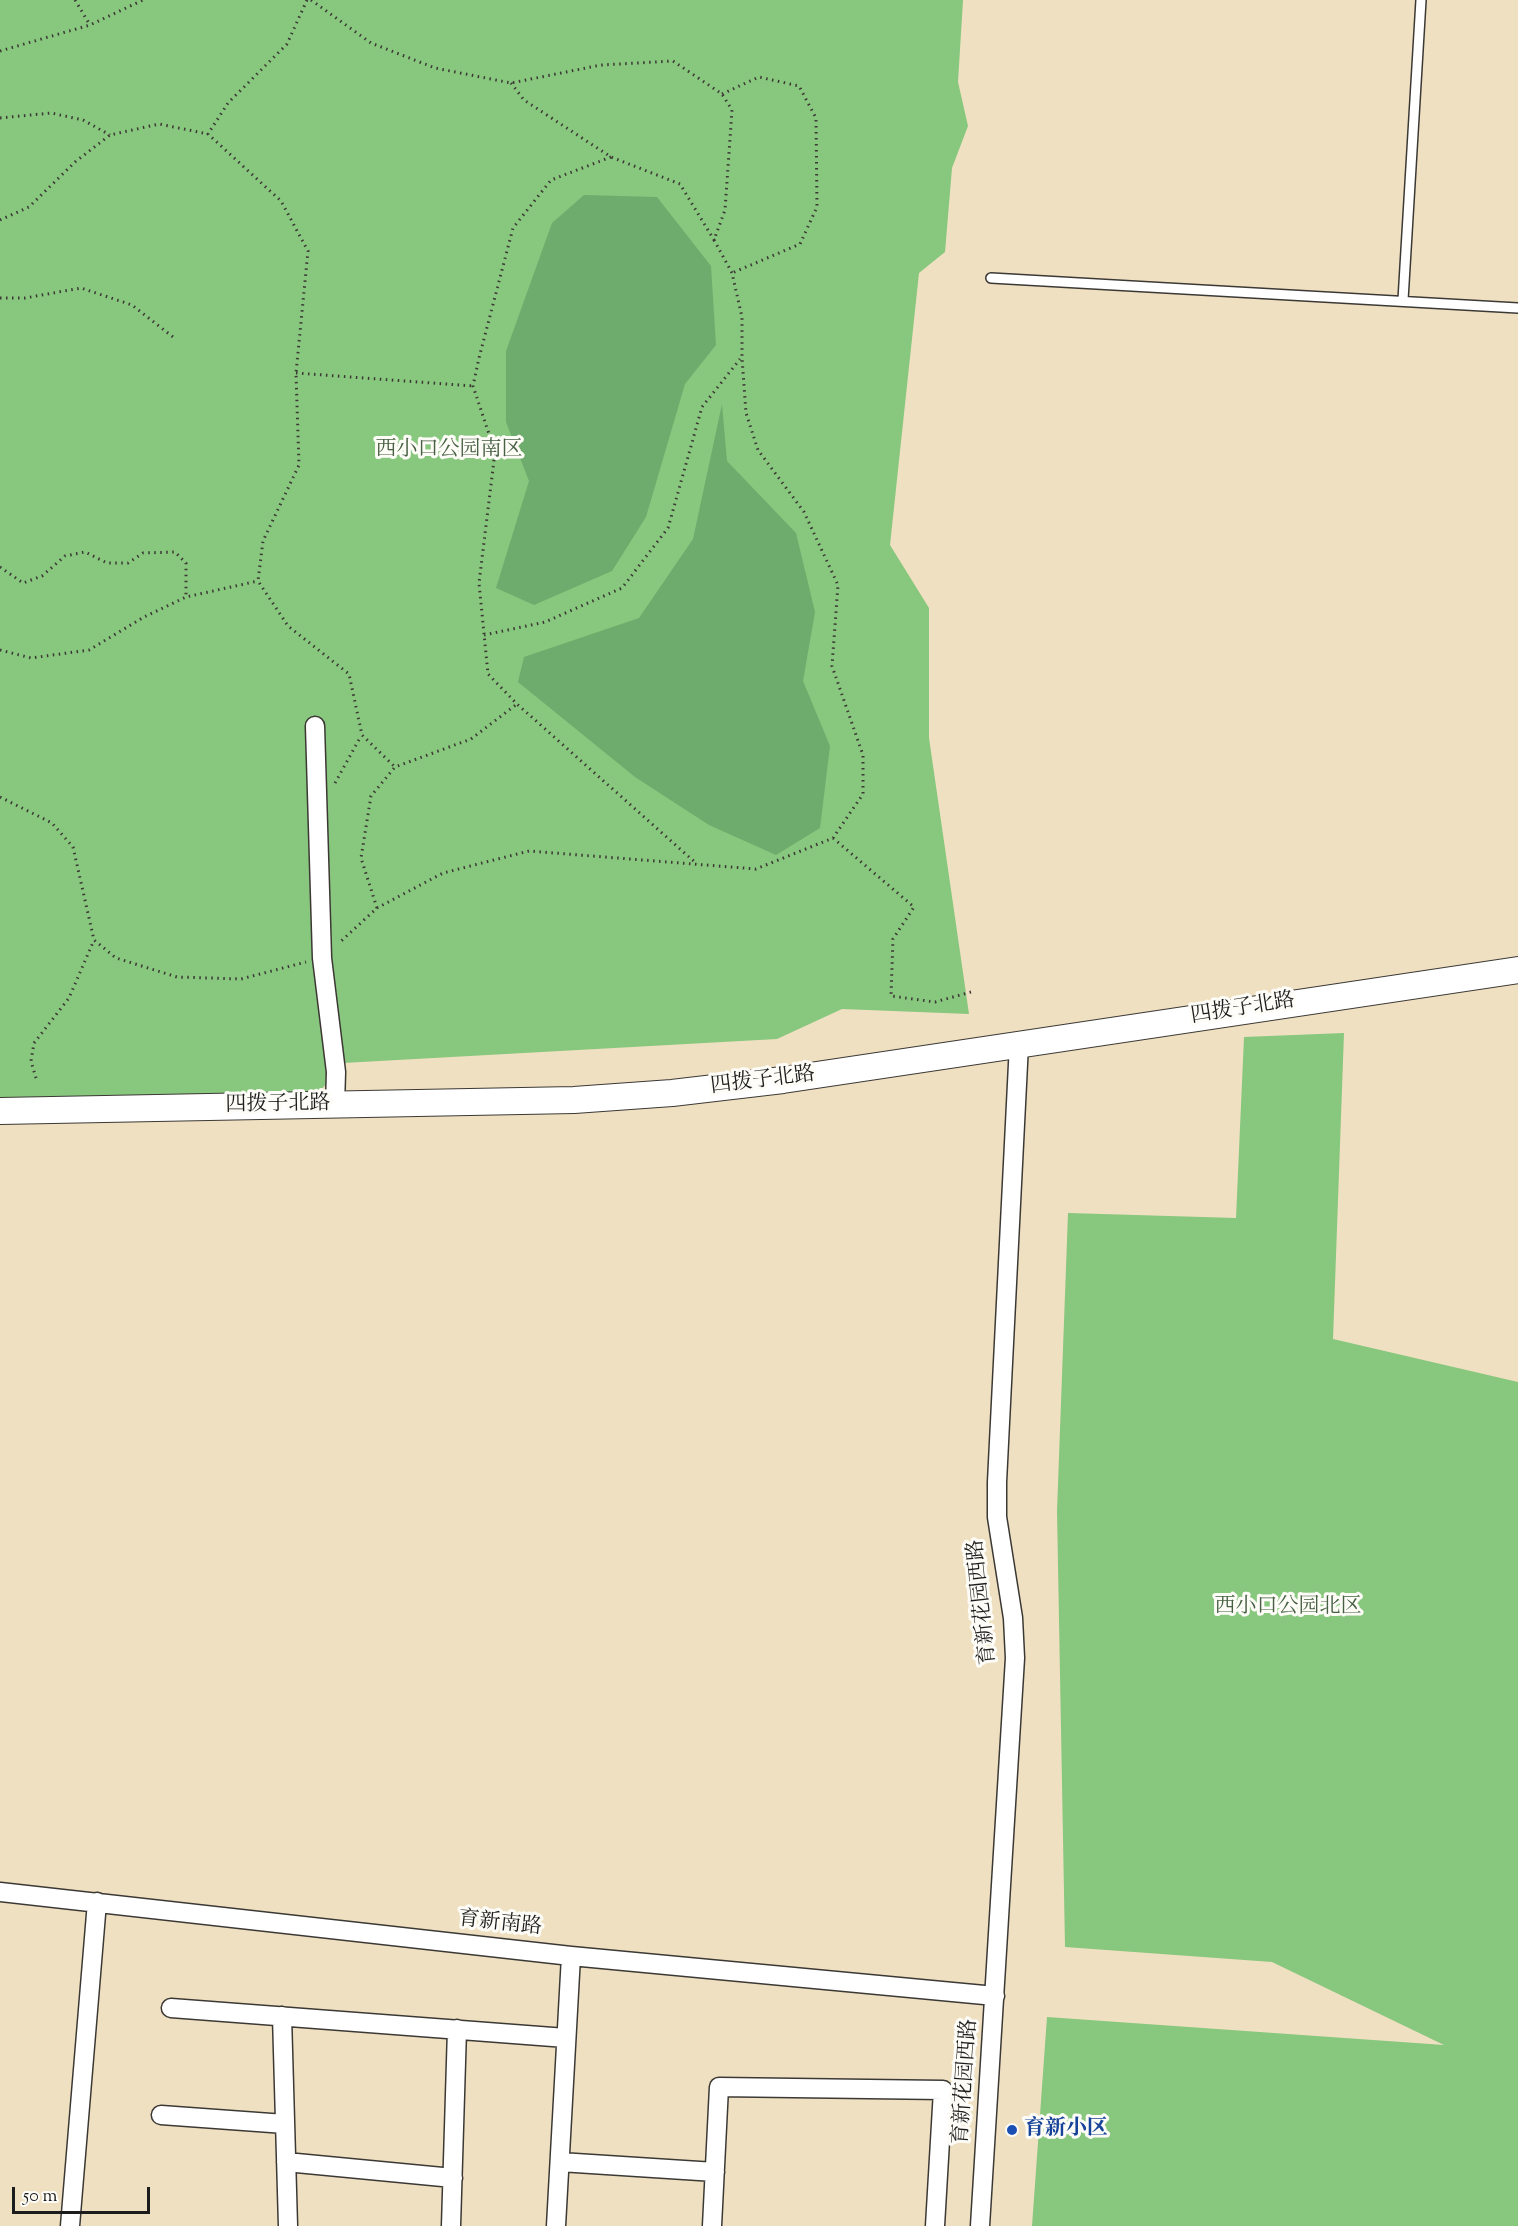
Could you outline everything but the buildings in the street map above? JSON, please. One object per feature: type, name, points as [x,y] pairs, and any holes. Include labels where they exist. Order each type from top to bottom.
[{"type":"street","points":[[315,726],[322,958],[336,1072],[335,1105]]},
{"type":"street","name":"四拨子北路","points":[[0,1111],[574,1100],[636,1096],[783,1080],[1518,970]]},
{"type":"street","name":"育新花园西路","points":[[980,2226],[1015,1658],[1013,1618],[997,1517],[997,1482],[1019,1044]]},
{"type":"street","name":"育新南路","points":[[0,1892],[571,1956],[995,1995]]},
{"type":"street","points":[[70,2226],[97,1902]]},
{"type":"street","points":[[556,2226],[571,1956]]},
{"type":"street","points":[[171,2008],[566,2038]]},
{"type":"street","points":[[282,2016],[288,2226]]},
{"type":"street","points":[[451,2226],[457,2029]]},
{"type":"street","points":[[712,2226],[719,2087],[944,2090],[935,2226]]},
{"type":"street","points":[[161,2115],[285,2124]]},
{"type":"street","points":[[286,2162],[453,2178]]},
{"type":"street","points":[[560,2162],[715,2172]]},
{"type":"lane","points":[[1402,300],[1421,0]]},
{"type":"lane","points":[[991,278],[1518,308]]},
{"type":"path","points":[[75,0],[90,25]]},
{"type":"path","points":[[0,51],[90,25],[143,0]]},
{"type":"path","points":[[208,134],[228,104],[287,44],[309,0],[371,43],[435,68],[511,83],[601,65],[673,61],[722,94],[732,110],[725,210],[714,240]]},
{"type":"path","points":[[722,94],[759,77],[799,86],[816,118],[817,207],[800,244],[732,273]]},
{"type":"path","points":[[94,940],[116,958],[177,977],[241,979],[322,958],[377,908],[442,873],[529,851],[756,869],[833,838],[863,794],[863,755],[832,666],[838,585],[804,512],[758,450],[746,413],[741,357],[742,317],[732,273],[680,184],[611,157],[524,100],[511,83]]},
{"type":"path","points":[[0,118],[51,113],[83,120],[110,135]]},
{"type":"path","points":[[0,220],[29,207],[75,162],[110,135],[159,124],[208,134],[281,201],[308,251],[296,373],[298,465],[263,541],[258,581],[288,626],[349,674],[362,735],[395,767]]},
{"type":"path","points":[[611,157],[551,180],[513,228],[473,386],[495,452],[478,583],[488,674],[517,704],[697,864]]},
{"type":"path","points":[[0,298],[25,298],[81,288],[132,305],[173,337]]},
{"type":"path","points":[[484,635],[545,622],[622,588],[668,528],[702,407],[741,357]]},
{"type":"path","points":[[296,373],[473,386]]},
{"type":"path","points":[[0,567],[23,583],[42,576],[65,556],[85,552],[107,563],[128,563],[143,553],[176,552],[186,563],[186,597]]},
{"type":"path","points":[[0,650],[32,658],[89,650],[144,617],[186,597],[258,581]]},
{"type":"path","points":[[377,908],[361,858],[371,796],[395,767],[471,738],[517,704]]},
{"type":"path","points":[[317,790],[333,785],[362,735]]},
{"type":"path","points":[[0,797],[52,823],[73,847],[94,940],[69,998],[34,1043],[32,1061],[36,1078]]},
{"type":"path","points":[[833,838],[914,907],[893,939],[891,996],[934,1002],[971,992]]},
{"type":"green space","name":"西小口公园南区","points":[[0,0],[963,0],[958,82],[968,126],[952,168],[945,252],[919,273],[890,545],[929,608],[929,738],[969,1014],[842,1009],[777,1039],[343,1063],[313,1100],[0,1107]]},
{"type":"green space","points":[[584,195],[657,197],[711,266],[716,345],[685,384],[646,517],[612,571],[534,605],[496,588],[529,481],[506,422],[506,351],[552,223]]},
{"type":"green space","points":[[722,404],[727,461],[796,533],[815,612],[803,681],[830,746],[820,828],[776,855],[709,825],[635,777],[518,682],[524,657],[639,618],[693,539]]},
{"type":"green space","name":"西小口公园北区","points":[[1344,1033],[1333,1339],[1518,1382],[1518,2226],[1032,2226],[1047,2017],[1444,2045],[1272,1962],[1065,1947],[1057,1511],[1068,1213],[1236,1218],[1244,1037]]},
{"type":"place","name":"育新小区","points":[[1012,2130]]}]
